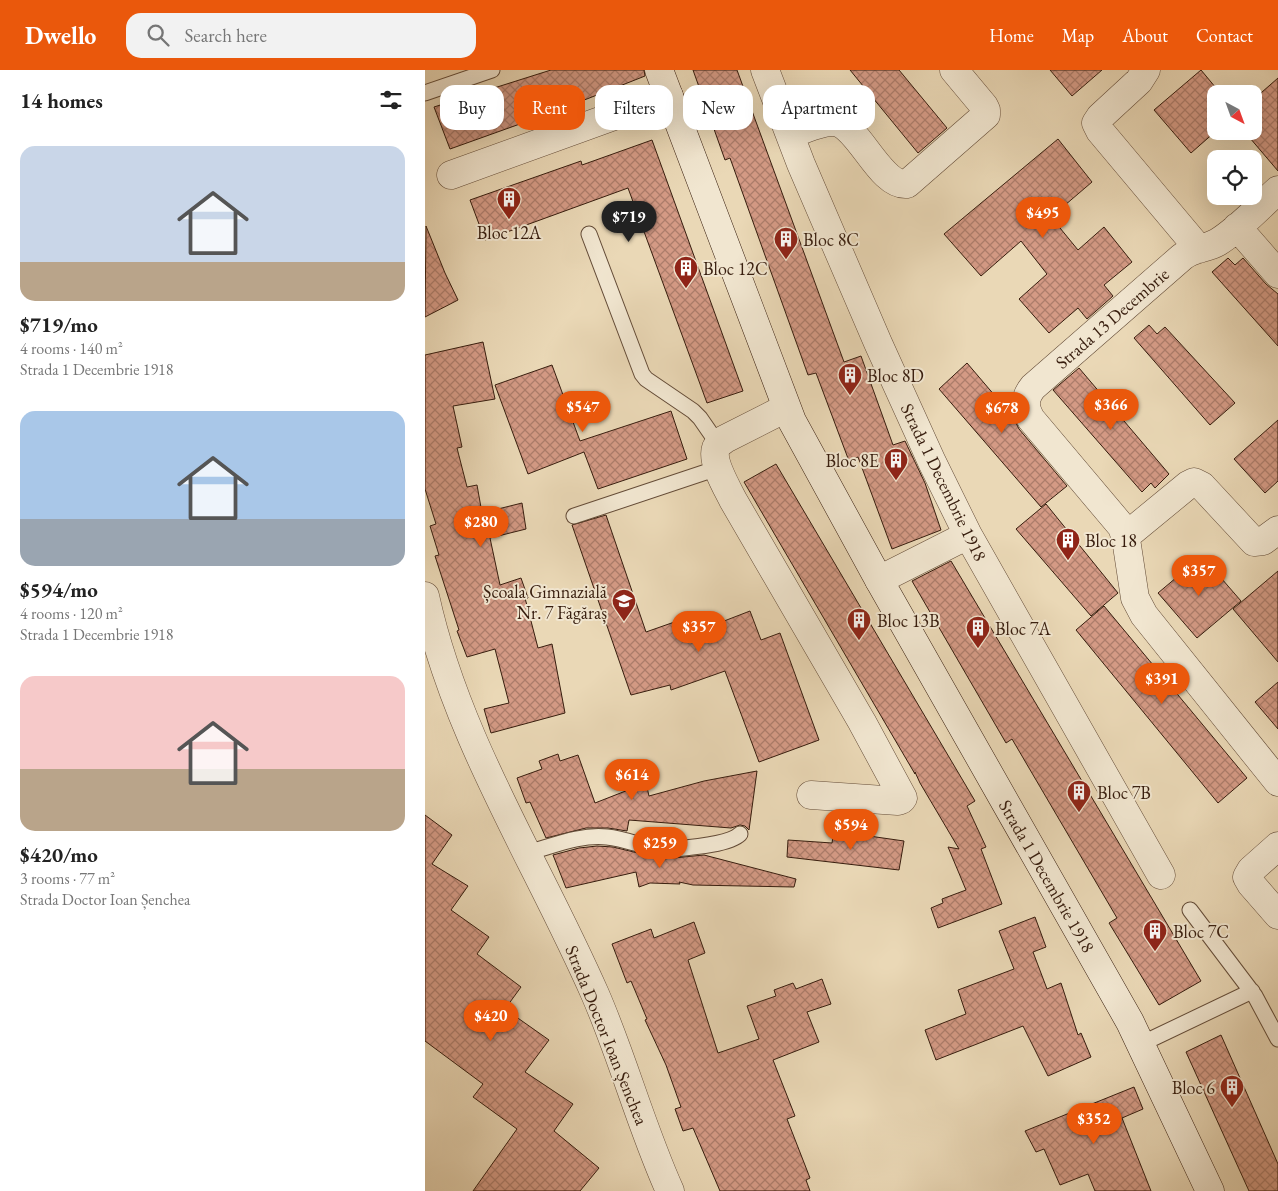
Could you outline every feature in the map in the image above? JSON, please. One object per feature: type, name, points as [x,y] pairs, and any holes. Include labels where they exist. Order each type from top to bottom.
[{"type":"street","name":"Strada 1 Decembrie 1918","points":[[659,70],[665,85]]},
{"type":"street","name":"Strada 1 Decembrie 1918","points":[[765,70],[790,135],[877,343],[932,462],[968,535],[1161,875]]},
{"type":"street","points":[[790,135],[825,123],[838,123],[849,131],[889,178],[899,184],[907,184],[986,115],[984,106],[954,70]]},
{"type":"street","points":[[1146,70],[1139,81],[1100,117],[1096,124],[1199,249]]},
{"type":"street","name":"Strada 1 Decembrie 1918","points":[[673,106],[786,408],[800,437],[1141,1044],[1210,1191]]},
{"type":"street","points":[[451,175],[595,123]]},
{"type":"street","name":"Strada 13 Decembrie","points":[[1278,190],[1218,242],[1187,253],[1033,387],[1026,400],[1027,411],[1031,419],[1118,521],[1126,536],[1135,598],[1143,615],[1278,782]]},
{"type":"street","points":[[1237,227],[1278,274]]},
{"type":"street","points":[[786,408],[725,439],[718,456],[733,500],[862,722],[903,798],[897,801],[811,795]]},
{"type":"street","points":[[1126,536],[1194,482],[1202,486],[1254,542],[1263,542],[1278,530]]},
{"type":"street","points":[[879,580],[968,535]]},
{"type":"street","name":"Strada Doctor Ioan Șenchea","points":[[425,596],[435,641],[457,702],[487,772],[595,995],[653,1152],[670,1191]]},
{"type":"street","points":[[1278,846],[1251,870],[1247,877],[1278,915]]},
{"type":"lane","points":[[425,93],[492,70]]},
{"type":"lane","points":[[574,516],[718,456],[700,418],[646,380],[642,374],[589,234]]},
{"type":"lane","points":[[527,853],[588,837],[607,837],[664,850],[725,842],[740,834]]},
{"type":"lane","points":[[1190,910],[1252,991],[1278,1039]]},
{"type":"lane","points":[[1141,1044],[1252,991]]},
{"type":"building","points":[[551,70],[644,70],[645,76],[622,85],[595,85],[595,96],[585,100],[585,85],[514,85],[514,126],[504,130],[504,85]]},
{"type":"building","points":[[693,70],[737,70],[742,85],[698,85]]},
{"type":"building","points":[[850,70],[899,70],[947,128],[918,153],[875,101],[875,85],[862,85]]},
{"type":"building","points":[[1050,70],[1102,70],[1072,96]]},
{"type":"building","points":[[1201,70],[1214,85],[1207,85],[1207,139],[1191,153],[1154,110]]},
{"type":"building","points":[[1278,78],[1278,171],[1252,140],[1263,140],[1263,91]]},
{"type":"building","points":[[440,105],[440,123],[434,107]]},
{"type":"building","points":[[753,114],[844,362],[861,356],[893,445],[905,441],[925,483],[941,530],[892,549],[858,457],[849,461],[816,373],[808,375],[730,158],[725,160],[714,130],[753,130]]},
{"type":"building","points":[[443,130],[503,130],[450,149]]},
{"type":"building","points":[[1058,139],[1092,182],[1051,217],[1078,250],[1104,227],[1132,262],[1104,285],[1113,296],[1087,319],[1078,308],[1049,333],[1019,299],[1047,274],[1021,241],[981,276],[944,234]]},
{"type":"building","points":[[652,140],[743,391],[707,403],[628,188],[485,240],[470,200],[581,161],[582,165]]},
{"type":"building","points":[[426,226],[458,300],[425,317]]},
{"type":"building","points":[[1228,258],[1235,265],[1243,258],[1266,284],[1278,294],[1278,346],[1212,272]]},
{"type":"building","points":[[1149,325],[1157,334],[1165,327],[1235,403],[1210,425],[1134,338]]},
{"type":"building","points":[[483,342],[495,399],[453,406],[462,447],[457,448],[467,487],[477,485],[482,513],[522,503],[526,529],[490,538],[500,585],[521,578],[528,598],[525,598],[538,648],[552,644],[565,713],[491,733],[484,709],[509,703],[495,649],[467,657],[457,631],[459,630],[435,556],[439,555],[430,526],[436,524],[425,489],[425,355]]},
{"type":"building","points":[[967,363],[1013,417],[1019,429],[1067,486],[1041,507],[939,389]]},
{"type":"building","points":[[552,365],[580,441],[671,411],[687,459],[598,489],[584,452],[528,474],[495,385]]},
{"type":"building","points":[[1079,368],[1169,474],[1155,488],[1151,483],[1142,492],[1053,390]]},
{"type":"building","points":[[1278,420],[1278,481],[1265,493],[1234,459]]},
{"type":"building","name":"Bloc 13B","points":[[776,464],[975,801],[967,806],[986,847],[981,849],[1002,904],[938,928],[931,908],[943,903],[942,899],[966,890],[948,847],[959,849],[744,482]]},
{"type":"building","name":"Bloc 18","points":[[1046,504],[1118,593],[1091,616],[1016,529]]},
{"type":"building","points":[[606,515],[646,632],[700,613],[706,628],[750,611],[761,640],[780,633],[819,740],[759,762],[725,671],[671,690],[670,685],[631,695],[572,525]]},
{"type":"building","points":[[1202,556],[1241,601],[1197,638],[1158,593]]},
{"type":"building","points":[[951,561],[1201,981],[1159,1005],[1109,923],[1117,918],[1012,739],[1006,743],[912,581]]},
{"type":"building","points":[[1278,571],[1278,662],[1233,609]]},
{"type":"building","points":[[1104,606],[1247,778],[1218,803],[1076,630]]},
{"type":"building","points":[[1278,682],[1278,729],[1255,702]]},
{"type":"building","points":[[558,754],[560,761],[578,755],[595,803],[646,783],[649,796],[704,781],[757,771],[749,830],[745,826],[740,825],[731,828],[629,820],[627,831],[608,828],[586,828],[546,838],[530,802],[526,803],[517,778],[542,769],[539,761]]},
{"type":"building","points":[[425,815],[452,835],[432,864],[468,886],[451,910],[489,937],[477,954],[521,987],[505,1009],[549,1040],[525,1072],[573,1104],[554,1131],[599,1168],[580,1191],[473,1191],[517,1129],[473,1097],[483,1084],[425,1041]]},
{"type":"building","points":[[834,831],[904,841],[899,870],[787,857],[788,840],[832,843]]},
{"type":"building","points":[[613,847],[663,859],[704,855],[796,879],[794,887],[693,885],[679,882],[680,884],[650,883],[639,887],[636,872],[566,888],[553,855],[579,848]]},
{"type":"building","points":[[1035,917],[1046,947],[1033,952],[1047,989],[1061,983],[1078,1035],[1081,1033],[1091,1057],[1048,1076],[1023,1026],[936,1060],[925,1030],[966,1014],[958,990],[1014,969],[999,931]]},
{"type":"building","points":[[694,922],[705,953],[688,960],[718,1053],[759,1039],[747,1006],[776,996],[774,990],[793,983],[796,989],[822,979],[831,1004],[807,1012],[819,1042],[773,1060],[795,1116],[787,1119],[810,1178],[806,1180],[810,1191],[720,1191],[693,1128],[683,1131],[675,1109],[681,1107],[666,1065],[645,1020],[647,1019],[631,981],[627,983],[612,944],[651,929],[654,938]]},
{"type":"building","name":"Bloc 6","points":[[1221,1035],[1278,1164],[1278,1191],[1249,1191],[1186,1052]]},
{"type":"building","points":[[1134,1087],[1143,1109],[1122,1118],[1151,1191],[1095,1191],[1088,1174],[1060,1185],[1044,1149],[1036,1152],[1025,1131]]},
{"type":"place","name":"Bloc 12A","points":[[509,220]]},
{"type":"place","name":"Bloc 8C","points":[[786,260]]},
{"type":"place","name":"Bloc 12C","points":[[686,289]]},
{"type":"place","name":"Bloc 8D","points":[[850,396]]},
{"type":"place","name":"Bloc 8E","points":[[896,481]]},
{"type":"place","name":"Bloc 18","points":[[1068,561]]},
{"type":"place","name":"Școala Gimnazială Nr. 7 Făgăraș","points":[[624,622]]},
{"type":"place","name":"Bloc 13B","points":[[859,641]]},
{"type":"place","name":"Bloc 7A","points":[[978,649]]},
{"type":"place","name":"Bloc 7B","points":[[1079,813]]},
{"type":"place","name":"Bloc 7C","points":[[1155,952]]},
{"type":"place","name":"Bloc 6","points":[[1232,1108]]}]
